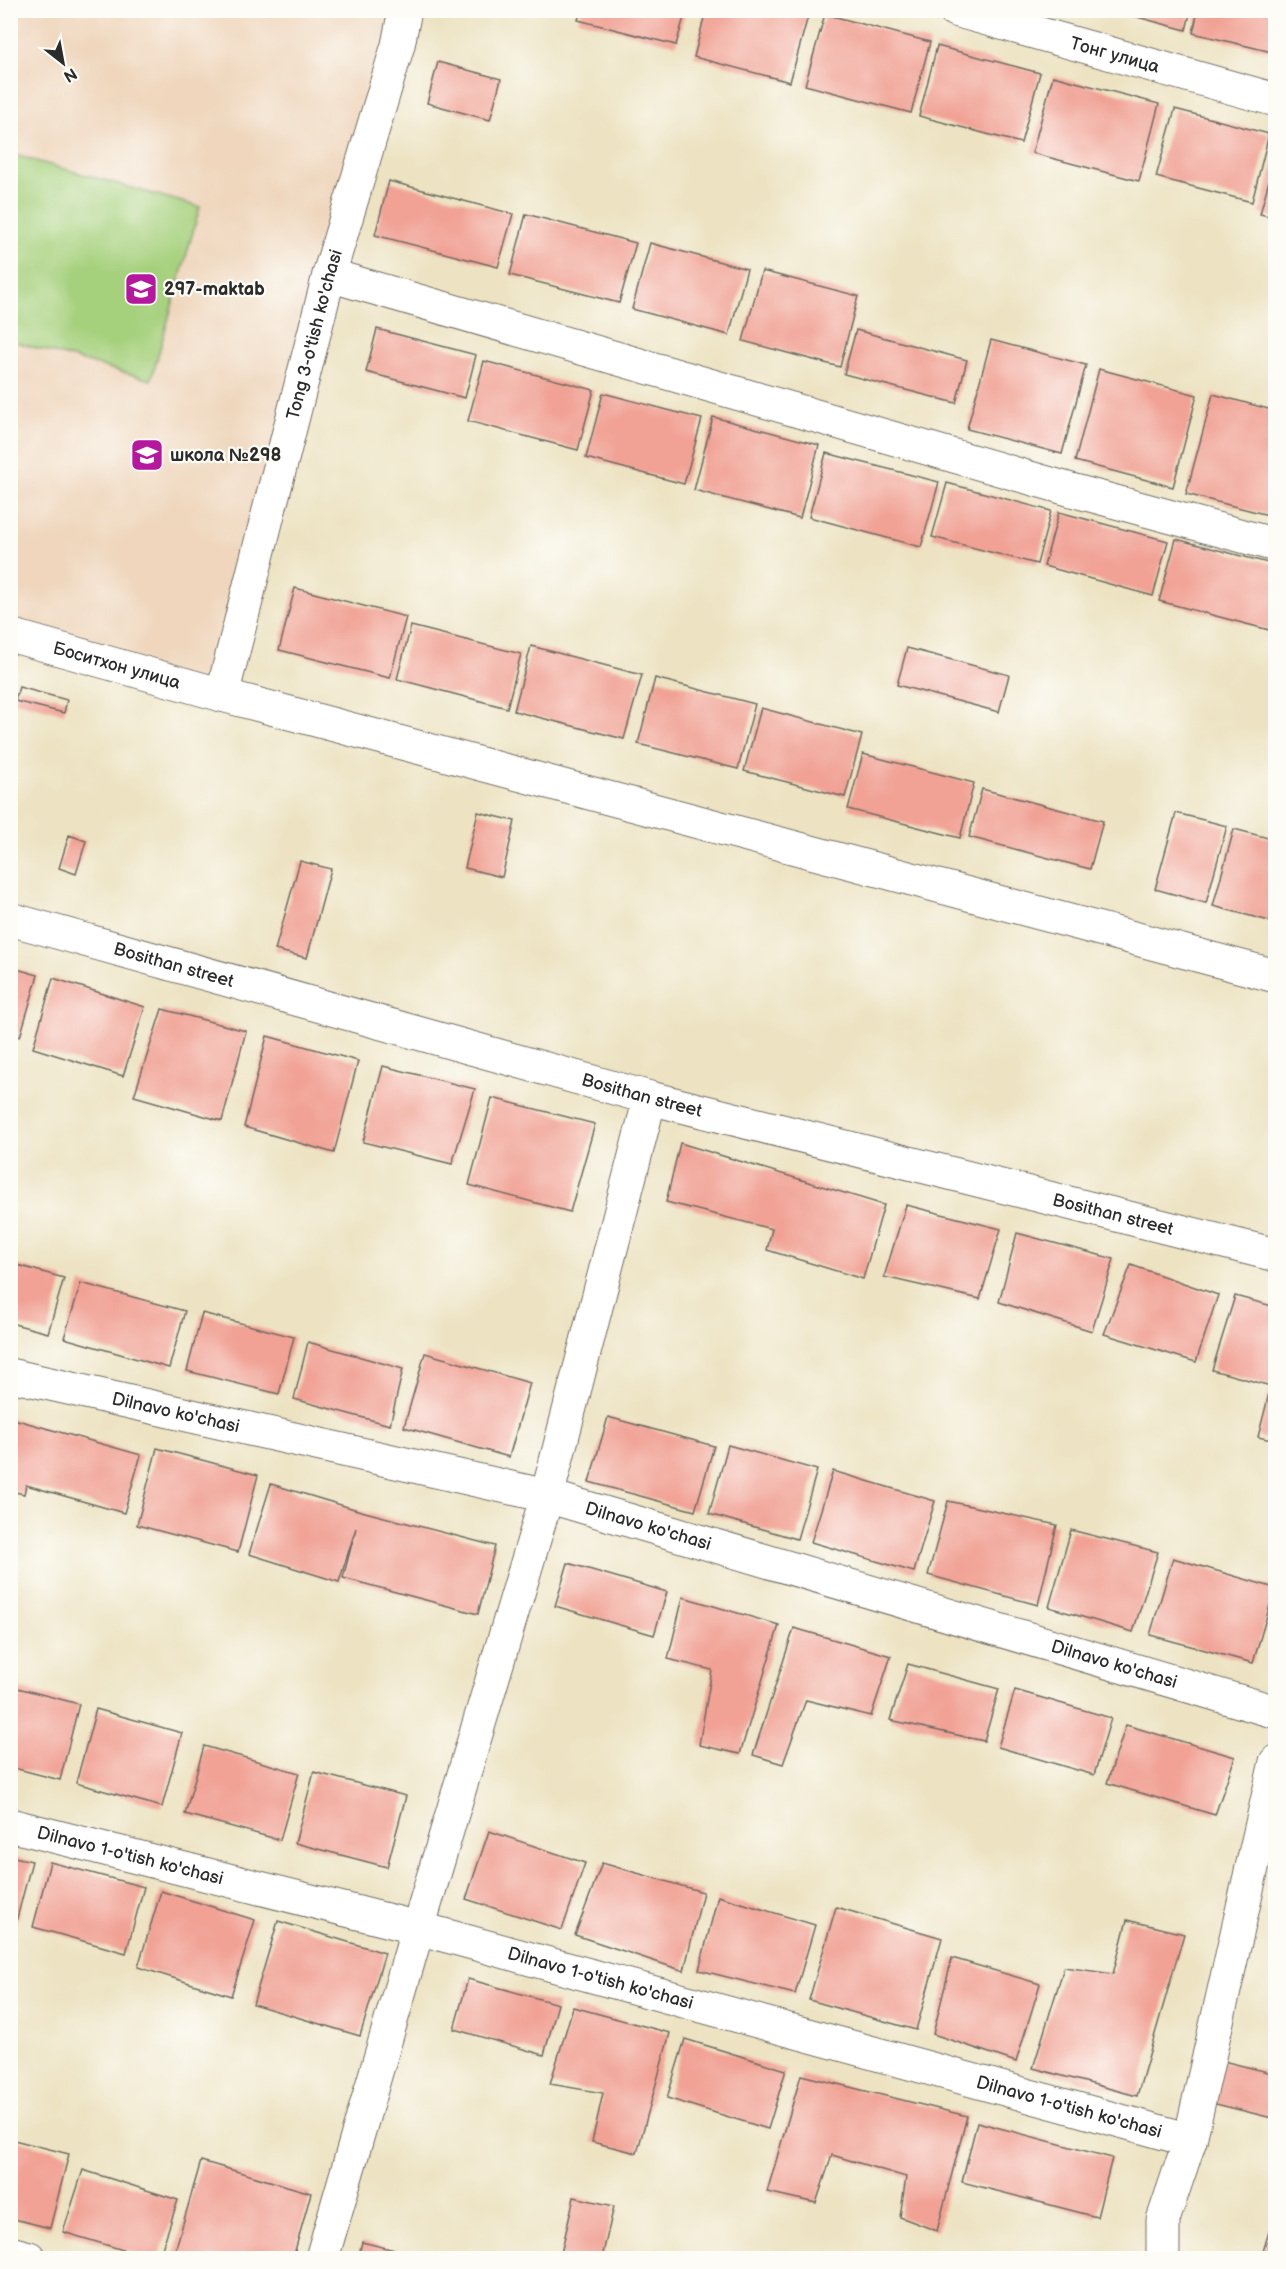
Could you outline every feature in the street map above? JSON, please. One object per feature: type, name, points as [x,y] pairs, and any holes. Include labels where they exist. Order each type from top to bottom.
[{"type":"street","name":"Tong 3-o'tish ko'chasi","points":[[222,695],[329,275],[398,45],[405,10]]},
{"type":"street","name":"Тонг улица","points":[[955,10],[1275,100]]},
{"type":"street","points":[[329,275],[1075,491],[1275,545]]},
{"type":"street","name":"Боситхон улица","points":[[10,635],[222,695]]},
{"type":"street","points":[[222,695],[1275,976]]},
{"type":"street","name":"Bosithan street","points":[[10,919],[650,1098],[1275,1255]]},
{"type":"street","points":[[322,2259],[547,1496],[650,1098]]},
{"type":"street","name":"Dilnavo ko'chasi","points":[[10,1375],[547,1496],[1275,1712]]},
{"type":"street","points":[[1163,2259],[1163,2220],[1190,2140],[1275,1762]]},
{"type":"street","name":"Dilnavo 1-o'tish ko'chasi","points":[[10,1825],[418,1928],[1190,2140]]},
{"type":"street","points":[[10,2253],[29,2259]]},
{"type":"shaded area","name":"школа №298","points":[[10,11],[405,11],[222,695],[11,635]]},
{"type":"green space","points":[[11,154],[200,207],[151,380],[11,341]]},
{"type":"building","points":[[581,10],[686,10],[676,45],[578,20]]},
{"type":"building","points":[[706,10],[786,10],[808,16],[790,82],[694,57]]},
{"type":"building","points":[[1111,10],[1191,10],[1186,30]]},
{"type":"building","points":[[1198,10],[1276,10],[1276,53],[1193,33]]},
{"type":"building","points":[[825,14],[930,42],[911,113],[805,85]]},
{"type":"building","points":[[937,46],[1040,73],[1021,143],[919,116]]},
{"type":"building","points":[[438,62],[501,79],[490,120],[427,103]]},
{"type":"building","points":[[1053,76],[1159,104],[1139,181],[1032,153]]},
{"type":"building","points":[[1175,109],[1269,134],[1252,202],[1156,177]]},
{"type":"building","points":[[1276,158],[1276,218],[1260,214]]},
{"type":"building","points":[[389,181],[513,214],[498,267],[375,235]]},
{"type":"building","points":[[526,214],[636,243],[619,303],[510,275]]},
{"type":"building","points":[[650,243],[747,269],[729,335],[632,309]]},
{"type":"building","points":[[762,271],[858,296],[840,367],[743,341]]},
{"type":"building","points":[[377,329],[476,355],[465,398],[366,372]]},
{"type":"building","points":[[856,330],[967,360],[956,403],[844,374]]},
{"type":"building","points":[[991,340],[1086,365],[1062,454],[967,429]]},
{"type":"building","points":[[484,361],[594,390],[578,450],[468,421]]},
{"type":"building","points":[[1099,369],[1197,395],[1173,487],[1075,461]]},
{"type":"building","points":[[603,393],[702,419],[684,484],[586,458]]},
{"type":"building","points":[[1213,394],[1276,411],[1276,517],[1186,494]]},
{"type":"building","points":[[713,417],[819,445],[800,518],[694,490]]},
{"type":"building","points":[[826,453],[939,482],[921,547],[809,517]]},
{"type":"building","points":[[947,483],[1051,511],[1037,564],[932,537]]},
{"type":"building","points":[[1059,512],[1168,541],[1153,596],[1044,566]]},
{"type":"building","points":[[1176,539],[1276,565],[1276,621],[1273,631],[1159,601]]},
{"type":"building","points":[[295,588],[406,617],[390,678],[279,650]]},
{"type":"building","points":[[411,626],[521,654],[507,708],[397,679]]},
{"type":"building","points":[[531,646],[642,675],[624,739],[514,711]]},
{"type":"building","points":[[907,648],[1009,675],[999,712],[897,685]]},
{"type":"building","points":[[655,678],[755,704],[738,769],[638,744]]},
{"type":"building","points":[[19,687],[67,700],[64,713],[15,701]]},
{"type":"building","points":[[761,708],[862,735],[845,797],[744,771]]},
{"type":"building","points":[[863,754],[974,783],[960,838],[848,809]]},
{"type":"building","points":[[982,789],[1103,821],[1090,869],[969,837]]},
{"type":"building","points":[[478,812],[515,821],[502,877],[465,868]]},
{"type":"building","points":[[1176,813],[1227,826],[1206,903],[1155,889]]},
{"type":"building","points":[[1234,829],[1276,840],[1276,914],[1273,922],[1213,906]]},
{"type":"building","points":[[69,835],[86,841],[76,874],[59,868]]},
{"type":"building","points":[[300,861],[331,869],[307,958],[275,950]]},
{"type":"building","points":[[10,967],[38,975],[20,1037],[10,1035]]},
{"type":"building","points":[[53,978],[145,1007],[123,1076],[33,1048]]},
{"type":"building","points":[[162,1009],[246,1031],[222,1121],[134,1096]]},
{"type":"building","points":[[267,1036],[358,1061],[334,1153],[244,1127]]},
{"type":"building","points":[[383,1066],[475,1089],[452,1164],[363,1142]]},
{"type":"building","points":[[492,1098],[595,1124],[570,1212],[469,1185]]},
{"type":"building","points":[[680,1143],[884,1205],[863,1279],[767,1250],[772,1229],[666,1202]]},
{"type":"building","points":[[906,1205],[1001,1229],[980,1299],[884,1277]]},
{"type":"building","points":[[1017,1233],[1114,1259],[1092,1331],[999,1302]]},
{"type":"building","points":[[10,1263],[64,1278],[48,1333],[10,1323]]},
{"type":"building","points":[[1131,1265],[1218,1295],[1196,1362],[1104,1334]]},
{"type":"building","points":[[81,1283],[185,1311],[169,1368],[64,1338]]},
{"type":"building","points":[[1235,1296],[1276,1307],[1276,1441],[1258,1437],[1271,1386],[1212,1370]]},
{"type":"building","points":[[202,1313],[294,1337],[279,1394],[187,1371]]},
{"type":"building","points":[[308,1342],[403,1369],[390,1425],[294,1399]]},
{"type":"building","points":[[425,1353],[530,1383],[509,1457],[404,1427]]},
{"type":"building","points":[[608,1417],[714,1446],[695,1511],[589,1482]]},
{"type":"building","points":[[10,1418],[141,1455],[124,1513],[26,1485],[24,1494],[10,1491]]},
{"type":"building","points":[[728,1445],[817,1470],[797,1539],[709,1514]]},
{"type":"building","points":[[157,1448],[258,1475],[238,1552],[137,1525]]},
{"type":"building","points":[[833,1471],[935,1501],[914,1572],[811,1542]]},
{"type":"building","points":[[271,1484],[361,1511],[495,1546],[478,1614],[343,1578],[356,1528],[339,1582],[249,1554]]},
{"type":"building","points":[[948,1501],[1057,1525],[1038,1605],[928,1575]]},
{"type":"building","points":[[1071,1530],[1158,1552],[1133,1632],[1049,1607]]},
{"type":"building","points":[[1173,1558],[1275,1588],[1253,1663],[1150,1635]]},
{"type":"building","points":[[568,1563],[667,1592],[654,1635],[555,1606]]},
{"type":"building","points":[[683,1597],[779,1625],[740,1754],[699,1745],[712,1670],[668,1659]]},
{"type":"building","points":[[794,1628],[891,1656],[871,1716],[806,1700],[783,1764],[753,1755]]},
{"type":"building","points":[[908,1664],[999,1689],[984,1741],[890,1720]]},
{"type":"building","points":[[10,1686],[79,1704],[60,1780],[10,1767]]},
{"type":"building","points":[[1015,1690],[1111,1718],[1094,1775],[998,1747]]},
{"type":"building","points":[[96,1709],[182,1733],[162,1807],[76,1783]]},
{"type":"building","points":[[1126,1725],[1235,1757],[1215,1815],[1107,1783]]},
{"type":"building","points":[[204,1746],[299,1773],[280,1840],[185,1814]]},
{"type":"building","points":[[314,1772],[406,1796],[387,1867],[295,1843]]},
{"type":"building","points":[[489,1831],[585,1863],[562,1930],[466,1899]]},
{"type":"building","points":[[10,1856],[32,1861],[15,1926],[10,1925]]},
{"type":"building","points":[[50,1862],[144,1887],[126,1953],[33,1927]]},
{"type":"building","points":[[602,1863],[703,1892],[684,1971],[575,1935]]},
{"type":"building","points":[[161,1891],[255,1920],[231,1996],[138,1967]]},
{"type":"building","points":[[718,1896],[815,1925],[795,1994],[699,1970]]},
{"type":"building","points":[[836,1907],[942,1938],[916,2030],[809,2000]]},
{"type":"building","points":[[1127,1920],[1184,1934],[1137,2096],[1033,2068],[1064,1967],[1113,1974]]},
{"type":"building","points":[[278,1921],[385,1953],[360,2036],[253,2004]]},
{"type":"building","points":[[952,1958],[1040,1984],[1016,2062],[933,2034]]},
{"type":"building","points":[[468,1979],[558,2004],[544,2055],[454,2029]]},
{"type":"building","points":[[573,2007],[670,2033],[637,2153],[592,2142],[603,2093],[550,2084]]},
{"type":"building","points":[[685,2039],[786,2070],[768,2129],[667,2098]]},
{"type":"building","points":[[1223,2061],[1276,2074],[1276,2119],[1212,2103]]},
{"type":"building","points":[[801,2075],[967,2116],[937,2231],[900,2217],[906,2177],[832,2155],[816,2203],[767,2192]]},
{"type":"building","points":[[977,2122],[1112,2158],[1097,2217],[962,2182]]},
{"type":"building","points":[[10,2139],[69,2154],[50,2228],[10,2218]]},
{"type":"building","points":[[201,2161],[311,2193],[293,2258],[173,2258]]},
{"type":"building","points":[[83,2170],[178,2200],[159,2258],[150,2258],[63,2232]]},
{"type":"building","points":[[574,2197],[614,2206],[602,2258],[560,2258]]},
{"type":"building","points":[[1275,2212],[1276,2258],[1261,2258]]},
{"type":"building","points":[[362,2242],[427,2258],[358,2258]]},
{"type":"place","name":"297-maktab","points":[[141,289]]},
{"type":"place","name":"школа №298","points":[[147,455]]}]
